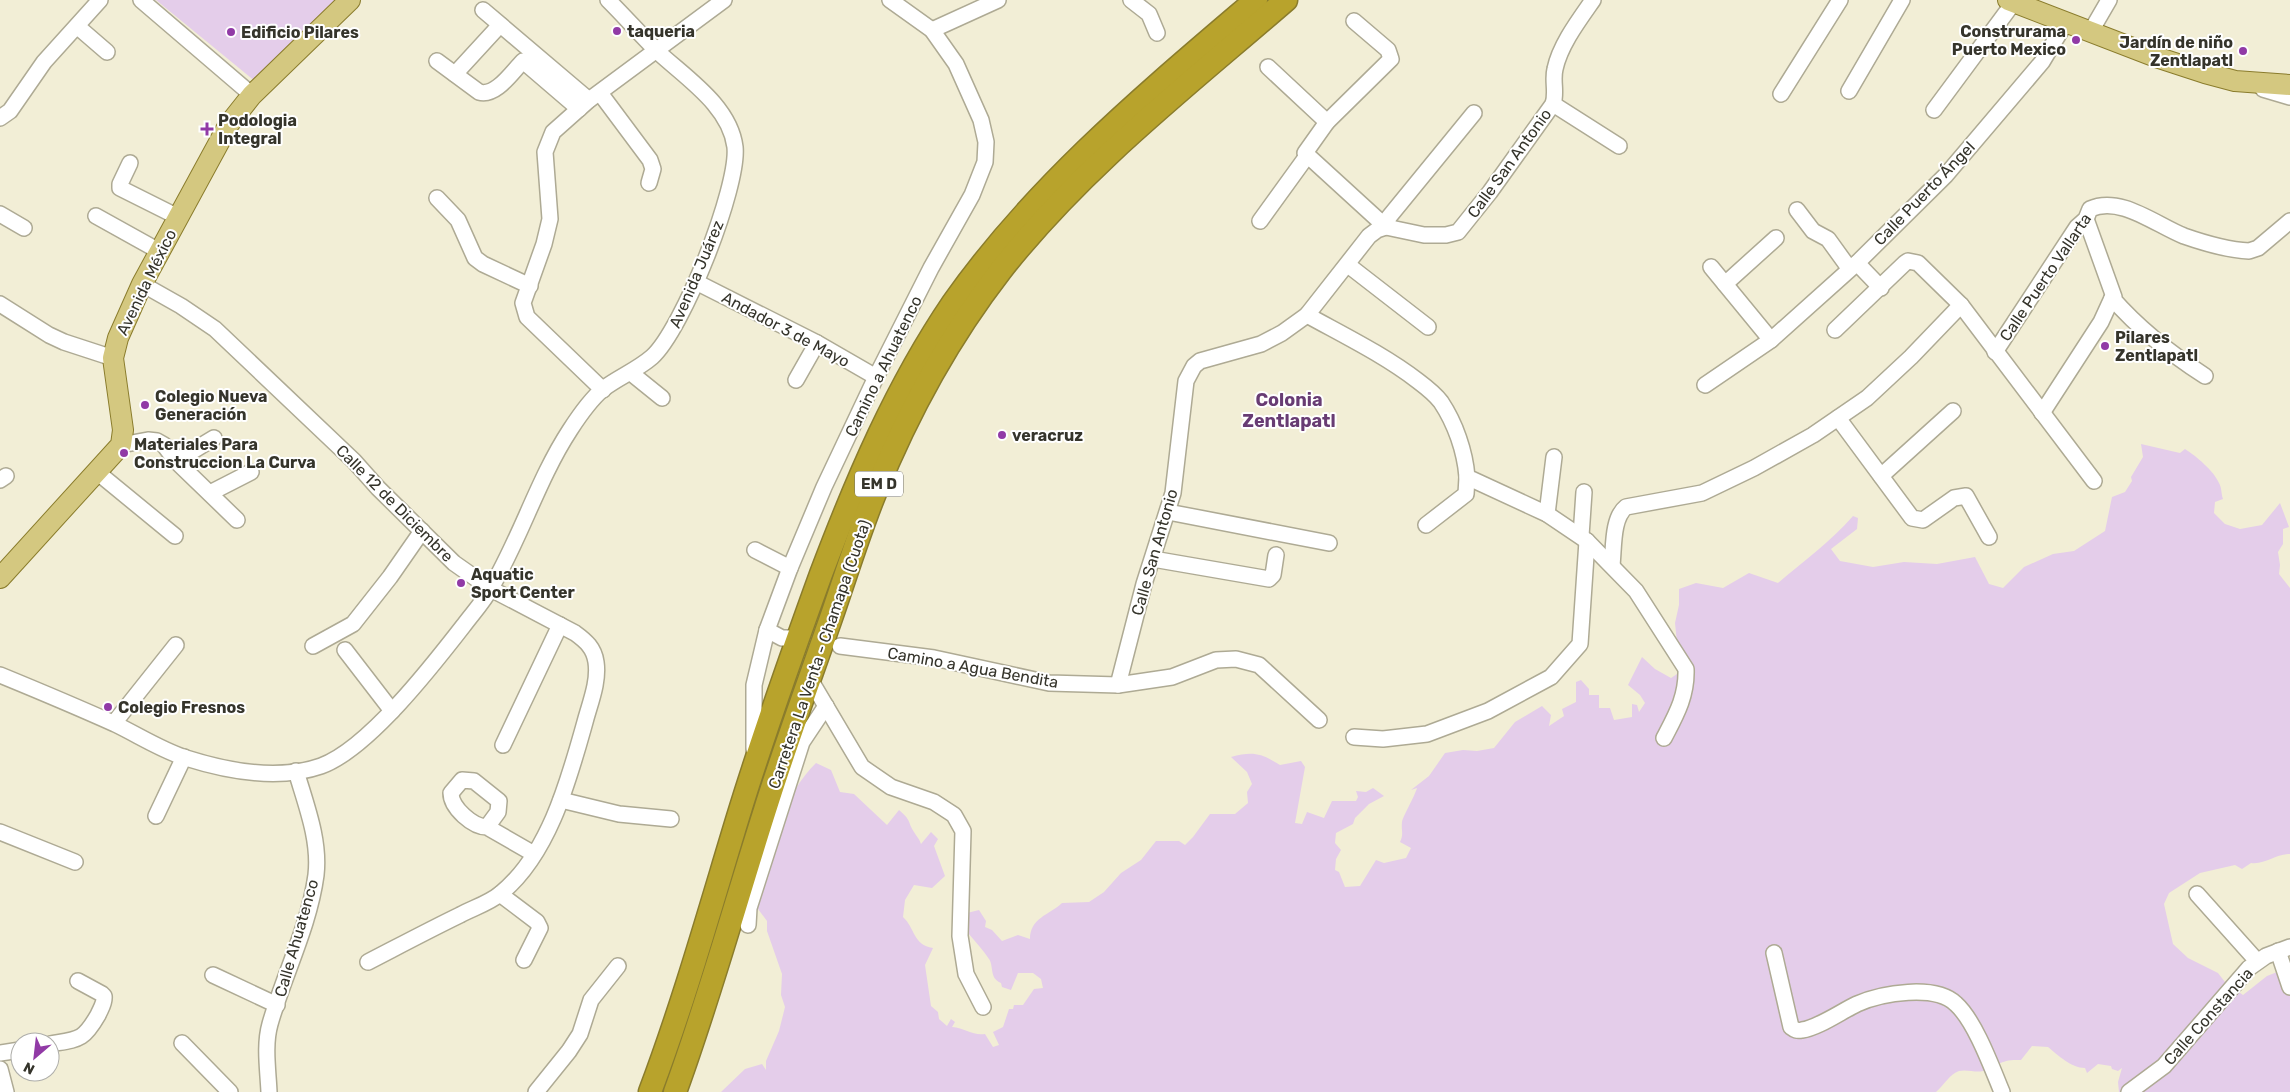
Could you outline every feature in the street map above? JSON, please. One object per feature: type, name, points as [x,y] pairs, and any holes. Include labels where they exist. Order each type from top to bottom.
[{"type":"highway","name":"Carretera La Venta - Chamapa (Cuota)","points":[[650,1092],[700,946],[754,765],[852,492],[897,396],[941,321],[1008,232],[1090,146],[1162,80],[1256,0]]},
{"type":"highway","name":"Carretera La Venta - Chamapa (Cuota)","points":[[675,1092],[724,948],[765,809],[852,553],[875,493],[935,369],[1000,271],[1048,215],[1109,155],[1286,0]]},
{"type":"main road","name":"Avenida México","points":[[121,445],[122,430],[113,358],[118,338],[142,284],[229,124],[252,95],[350,0]]},
{"type":"main road","points":[[2011,1],[2156,57],[2236,81],[2290,85]]},
{"type":"main road","points":[[2,569],[121,445]]},
{"type":"street","points":[[0,118],[10,111],[44,62],[78,27],[100,0]]},
{"type":"street","points":[[141,0],[252,95]]},
{"type":"street","name":"Avenida Juárez","points":[[296,771],[320,766],[340,756],[392,710],[442,654],[491,589],[542,481],[569,431],[603,390],[653,356],[667,340],[696,282],[730,190],[735,169],[735,145],[726,121],[715,105],[608,0]]},
{"type":"street","points":[[603,390],[527,317],[523,303],[530,286],[550,218],[545,152],[553,132],[589,101],[724,0]]},
{"type":"street","name":"Camino a Ahuatenco","points":[[754,765],[754,685],[767,630],[790,568],[824,487],[876,377],[931,268],[972,195],[985,162],[986,142],[981,120],[956,64],[932,30],[890,0]]},
{"type":"street","points":[[932,30],[998,0]]},
{"type":"street","points":[[1131,0],[1149,14],[1157,33]]},
{"type":"street","name":"Calle San Antonio","points":[[1118,685],[1125,651],[1173,493],[1186,381],[1194,366],[1206,358],[1261,344],[1282,333],[1306,315],[1348,265],[1369,236],[1377,230],[1386,227],[1424,235],[1446,235],[1458,232],[1490,192],[1552,104],[1556,96],[1554,78],[1557,62],[1578,21],[1593,0]]},
{"type":"street","points":[[1781,94],[1840,0]]},
{"type":"street","points":[[1849,91],[1902,0]]},
{"type":"street","points":[[2091,31],[2109,0]]},
{"type":"street","points":[[1934,110],[2011,1]]},
{"type":"street","points":[[483,10],[589,101],[650,160],[653,169],[649,183]]},
{"type":"street","points":[[1354,21],[1388,50],[1391,59],[1327,122],[1306,149],[1307,156],[1386,227],[1390,218],[1474,113]]},
{"type":"street","name":"Calle Puerto Ángel","points":[[1705,385],[1853,265],[1946,175],[2042,62],[2066,22]]},
{"type":"street","points":[[455,74],[500,25]]},
{"type":"street","points":[[78,27],[107,52]]},
{"type":"street","points":[[437,61],[479,92],[490,93],[523,61],[589,101]]},
{"type":"street","points":[[1268,67],[1327,122]]},
{"type":"street","points":[[2236,81],[2290,97]]},
{"type":"street","points":[[1552,104],[1619,146]]},
{"type":"street","points":[[1260,221],[1307,156]]},
{"type":"street","points":[[130,163],[120,188],[178,217]]},
{"type":"street","points":[[437,198],[458,220],[475,258],[483,264],[530,286]]},
{"type":"street","name":"Calle Puerto Vallarta","points":[[1995,352],[2076,227],[2086,219],[2090,208],[2112,205],[2133,212],[2185,236],[2249,252],[2258,248],[2290,221]]},
{"type":"street","points":[[1797,210],[1813,231],[1828,238],[1853,265],[1881,288]]},
{"type":"street","points":[[0,214],[24,228]]},
{"type":"street","points":[[96,216],[159,251]]},
{"type":"street","points":[[2042,413],[2101,322],[2114,297],[2086,219]]},
{"type":"street","points":[[1725,284],[1776,238]]},
{"type":"street","points":[[1836,330],[1904,264],[1912,262],[1924,267],[1961,305],[2094,481]]},
{"type":"street","points":[[1348,265],[1428,328]]},
{"type":"street","points":[[1711,267],[1767,336]]},
{"type":"street","name":"Andador 3 de Mayo","points":[[696,282],[817,343],[876,377]]},
{"type":"street","name":"Calle 12 de Diciembre","points":[[142,284],[181,306],[215,330],[354,461],[454,563],[491,589],[586,640],[593,650],[596,663],[596,681],[561,800],[534,854],[522,872],[500,894],[368,962]]},
{"type":"street","points":[[2112,298],[2147,333],[2181,361],[2205,376]]},
{"type":"street","points":[[0,304],[49,335],[64,342],[113,358]]},
{"type":"street","points":[[1612,565],[1618,519],[1621,511],[1626,507],[1702,493],[1779,455],[1867,398],[1912,357],[1961,305]]},
{"type":"street","points":[[1306,315],[1400,368],[1440,401],[1461,445],[1467,477],[1466,494],[1426,526]]},
{"type":"street","points":[[796,380],[817,343]]},
{"type":"street","points":[[630,373],[662,398]]},
{"type":"street","points":[[1880,476],[1953,411]]},
{"type":"street","points":[[1838,418],[1908,513],[1916,520],[1923,520],[1954,498],[1966,496],[1989,538]]},
{"type":"street","points":[[176,460],[214,438]]},
{"type":"street","points":[[121,445],[157,441],[164,445],[176,460],[237,520]]},
{"type":"street","points":[[1547,514],[1554,457]]},
{"type":"street","points":[[97,472],[175,536]]},
{"type":"street","points":[[210,494],[252,472]]},
{"type":"street","points":[[1467,477],[1547,514],[1584,539],[1636,591],[1686,669],[1687,683],[1681,706],[1664,738]]},
{"type":"street","points":[[1354,737],[1383,739],[1427,734],[1488,711],[1551,677],[1580,644],[1584,492]]},
{"type":"street","points":[[1168,512],[1329,543]]},
{"type":"street","points":[[313,646],[353,624],[390,577],[422,531]]},
{"type":"street","points":[[755,550],[790,568]]},
{"type":"street","points":[[1153,559],[1269,579],[1273,575],[1276,555]]},
{"type":"street","points":[[503,745],[560,626]]},
{"type":"street","points":[[767,630],[788,642]]},
{"type":"street","points":[[114,724],[176,645]]},
{"type":"street","name":"Camino a Agua Bendita","points":[[840,646],[934,658],[1049,683],[1118,685],[1172,677],[1216,660],[1236,659],[1259,665],[1319,720]]},
{"type":"street","points":[[345,650],[392,710]]},
{"type":"street","points":[[0,675],[114,724],[184,757],[239,770],[270,774],[296,771]]},
{"type":"street","points":[[814,686],[862,767],[891,787],[934,802],[954,815],[963,831],[960,936],[966,974],[983,1007]]},
{"type":"street","points":[[748,925],[749,908],[802,742],[826,706]]},
{"type":"street","points":[[156,816],[184,757]]},
{"type":"street","name":"Calle Ahuatenco","points":[[269,1092],[267,1041],[270,1024],[296,949],[316,875],[316,846],[296,771]]},
{"type":"street","points":[[561,800],[619,814],[671,819]]},
{"type":"street","points":[[487,827],[534,854]]},
{"type":"street","points":[[0,832],[75,862]]},
{"type":"street","points":[[500,894],[537,922],[540,928],[524,960]]},
{"type":"street","points":[[2196,894],[2257,961]]},
{"type":"street","points":[[2284,949],[2290,987]]},
{"type":"street","name":"Calle Constancia","points":[[2129,1092],[2164,1066],[2242,975],[2257,961],[2284,949]]},
{"type":"street","points":[[1774,953],[1791,1027],[1797,1030],[1806,1029],[1858,1004],[1883,997],[1928,991],[1948,998],[1958,1006],[1966,1018],[2002,1092]]},
{"type":"street","points":[[536,1092],[569,1051],[580,1034],[591,1000],[618,966]]},
{"type":"street","points":[[213,975],[277,1004]]},
{"type":"street","points":[[60,1042],[83,1036],[90,1029],[104,1004],[105,1000],[102,994],[78,981]]},
{"type":"street","points":[[182,1044],[230,1092]]},
{"type":"street","points":[[0,1070],[11,1091]]},
{"type":"shaded area","points":[[156,0],[347,0],[256,82]]},
{"type":"shaded area","points":[[2141,444],[2180,453],[2185,449],[2204,464],[2217,478],[2220,485],[2223,499],[2215,502],[2214,513],[2225,524],[2240,529],[2262,525],[2280,503],[2289,527],[2283,529],[2283,544],[2278,552],[2279,574],[2290,588],[2290,854],[2251,863],[2242,869],[2235,865],[2200,873],[2169,893],[2164,904],[2173,944],[2188,958],[2218,973],[2225,982],[2243,995],[2267,976],[2290,967],[2290,1092],[2119,1092],[2118,1082],[2122,1068],[2118,1071],[2112,1069],[2111,1066],[2098,1064],[2087,1073],[2085,1068],[2075,1066],[2048,1047],[2032,1046],[2021,1060],[2004,1062],[1983,1071],[1956,1072],[1936,1092],[721,1092],[745,1069],[762,1064],[766,1070],[766,1061],[779,1031],[785,1007],[781,995],[782,974],[767,931],[767,921],[758,909],[757,897],[773,843],[786,808],[804,777],[816,763],[831,770],[840,792],[854,794],[887,825],[899,810],[908,819],[921,844],[931,832],[938,839],[934,846],[945,876],[932,888],[914,885],[905,900],[903,917],[918,940],[926,946],[933,948],[925,965],[931,1006],[938,1012],[939,1019],[947,1026],[951,1019],[955,1022],[952,1027],[977,1034],[985,1034],[993,1047],[999,1045],[993,1032],[1003,1027],[1009,1009],[1013,1009],[1014,1005],[1023,1005],[1034,989],[1043,988],[1041,979],[1033,973],[1018,973],[1011,990],[1002,987],[1001,983],[993,975],[990,962],[984,952],[968,933],[961,932],[963,914],[979,910],[986,921],[985,927],[992,930],[1002,941],[1018,935],[1030,939],[1033,926],[1041,918],[1062,903],[1089,902],[1104,892],[1121,873],[1141,860],[1156,841],[1179,841],[1185,845],[1210,814],[1235,814],[1248,803],[1247,792],[1252,784],[1247,772],[1231,757],[1257,754],[1280,765],[1301,761],[1305,767],[1295,823],[1302,824],[1307,812],[1324,818],[1332,801],[1356,801],[1358,797],[1356,791],[1366,792],[1373,788],[1384,796],[1369,804],[1355,818],[1353,824],[1336,833],[1335,843],[1341,850],[1336,859],[1335,870],[1339,872],[1345,887],[1360,886],[1376,860],[1384,863],[1406,858],[1411,848],[1400,842],[1403,819],[1417,788],[1411,790],[1429,776],[1445,753],[1494,748],[1515,722],[1542,706],[1551,715],[1549,726],[1564,716],[1562,709],[1576,702],[1576,682],[1581,680],[1589,689],[1589,695],[1599,695],[1599,708],[1610,708],[1614,720],[1632,717],[1632,704],[1637,705],[1639,712],[1645,703],[1640,695],[1628,685],[1642,657],[1655,669],[1671,678],[1680,672],[1675,623],[1679,605],[1679,589],[1696,583],[1723,588],[1749,573],[1778,583],[1853,516],[1858,518],[1857,529],[1831,549],[1840,561],[1873,567],[1904,562],[1937,564],[1975,557],[1989,584],[2003,588],[2024,567],[2053,554],[2074,551],[2105,531],[2112,497],[2125,492],[2132,481],[2131,477],[2143,457]]},
{"type":"place","name":"taqueria","points":[[617,31]]},
{"type":"place","name":"Edificio Pilares","points":[[231,32]]},
{"type":"place","name":"Construrama Puerto Mexico","points":[[2076,40]]},
{"type":"place","name":"Jardín de niño Zentlapatl","points":[[2243,51]]},
{"type":"place","name":"Podologia Integral","points":[[207,129]]},
{"type":"place","name":"Pilares Zentlapatl","points":[[2105,346]]},
{"type":"place","name":"Colegio Nueva Generación","points":[[145,405]]},
{"type":"place","name":"veracruz","points":[[1002,435]]},
{"type":"place","name":"Materiales Para Construccion La Curva","points":[[124,453]]},
{"type":"place","name":"Aquatic Sport Center","points":[[461,583]]},
{"type":"place","name":"Colegio Fresnos","points":[[108,707]]},
{"type":"district","name":"Colonia Zentlapatl","points":[[1289,410]]}]
